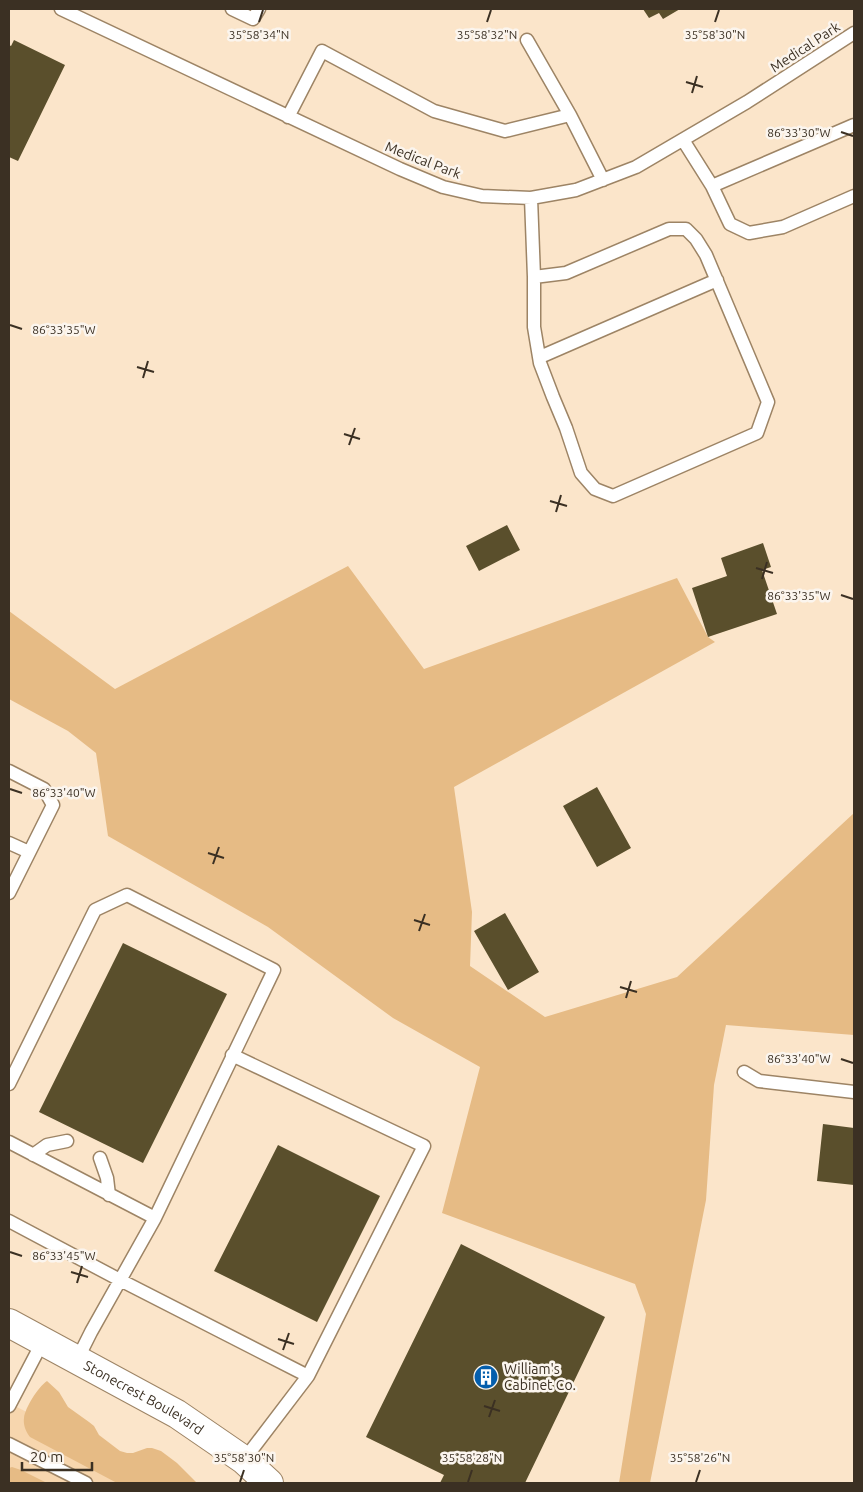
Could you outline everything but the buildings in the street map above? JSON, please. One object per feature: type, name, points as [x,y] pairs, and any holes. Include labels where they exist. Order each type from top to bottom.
[{"type":"street","name":"Stonecrest Boulevard","points":[[9,1323],[177,1414],[244,1460],[269,1483]]},
{"type":"lane","name":"Medical Park","points":[[61,9],[400,169],[443,187],[482,196],[531,198],[576,190],[636,167],[747,102],[854,33]]},
{"type":"lane","points":[[232,9],[253,20],[259,9]]},
{"type":"lane","points":[[527,40],[570,115],[602,180]]},
{"type":"lane","points":[[288,116],[322,51],[434,111],[505,131],[570,115]]},
{"type":"lane","points":[[712,186],[854,125]]},
{"type":"lane","points":[[683,140],[712,186],[730,224],[749,233],[784,227],[854,196]]},
{"type":"lane","points":[[531,198],[534,327],[540,363],[566,428],[581,473],[594,489],[613,496],[758,434],[768,402],[706,255],[696,239],[686,229],[669,229],[566,273],[534,277]]},
{"type":"lane","points":[[540,357],[717,280]]},
{"type":"lane","points":[[9,772],[44,790],[53,805],[9,892]]},
{"type":"lane","points":[[9,843],[29,852]]},
{"type":"lane","points":[[9,1084],[95,910],[126,895],[274,970],[155,1218],[77,1360]]},
{"type":"lane","points":[[232,1055],[424,1146],[308,1376],[244,1460]]},
{"type":"lane","points":[[744,1072],[759,1082],[854,1092]]},
{"type":"lane","points":[[9,1142],[155,1218]]},
{"type":"lane","points":[[33,1155],[46,1145],[67,1142]]},
{"type":"lane","points":[[100,1158],[107,1178],[110,1195]]},
{"type":"lane","points":[[9,1221],[308,1376]]},
{"type":"lane","points":[[9,1406],[44,1341]]},
{"type":"lane","points":[[9,1444],[86,1483]]},
{"type":"shaded area","points":[[348,566],[424,669],[677,578],[708,637],[715,642],[454,787],[472,912],[470,966],[545,1017],[677,977],[854,813],[854,1035],[726,1025],[714,1085],[706,1200],[650,1483],[619,1483],[646,1314],[635,1284],[442,1213],[480,1067],[393,1018],[268,927],[108,836],[96,753],[68,731],[9,699],[9,611],[115,689]]},
{"type":"shaded area","points":[[47,1381],[59,1392],[68,1407],[94,1426],[99,1435],[120,1451],[133,1453],[152,1448],[161,1451],[177,1463],[197,1483],[117,1483],[30,1437],[24,1426],[25,1414],[29,1403]]},
{"type":"shaded area","points":[[9,1403],[166,1483],[9,1483]]},
{"type":"shaded area","points":[[12,1467],[47,1483],[9,1483],[9,1468]]},
{"type":"place","name":"William's Cabinet Co.","points":[[486,1377]]}]
